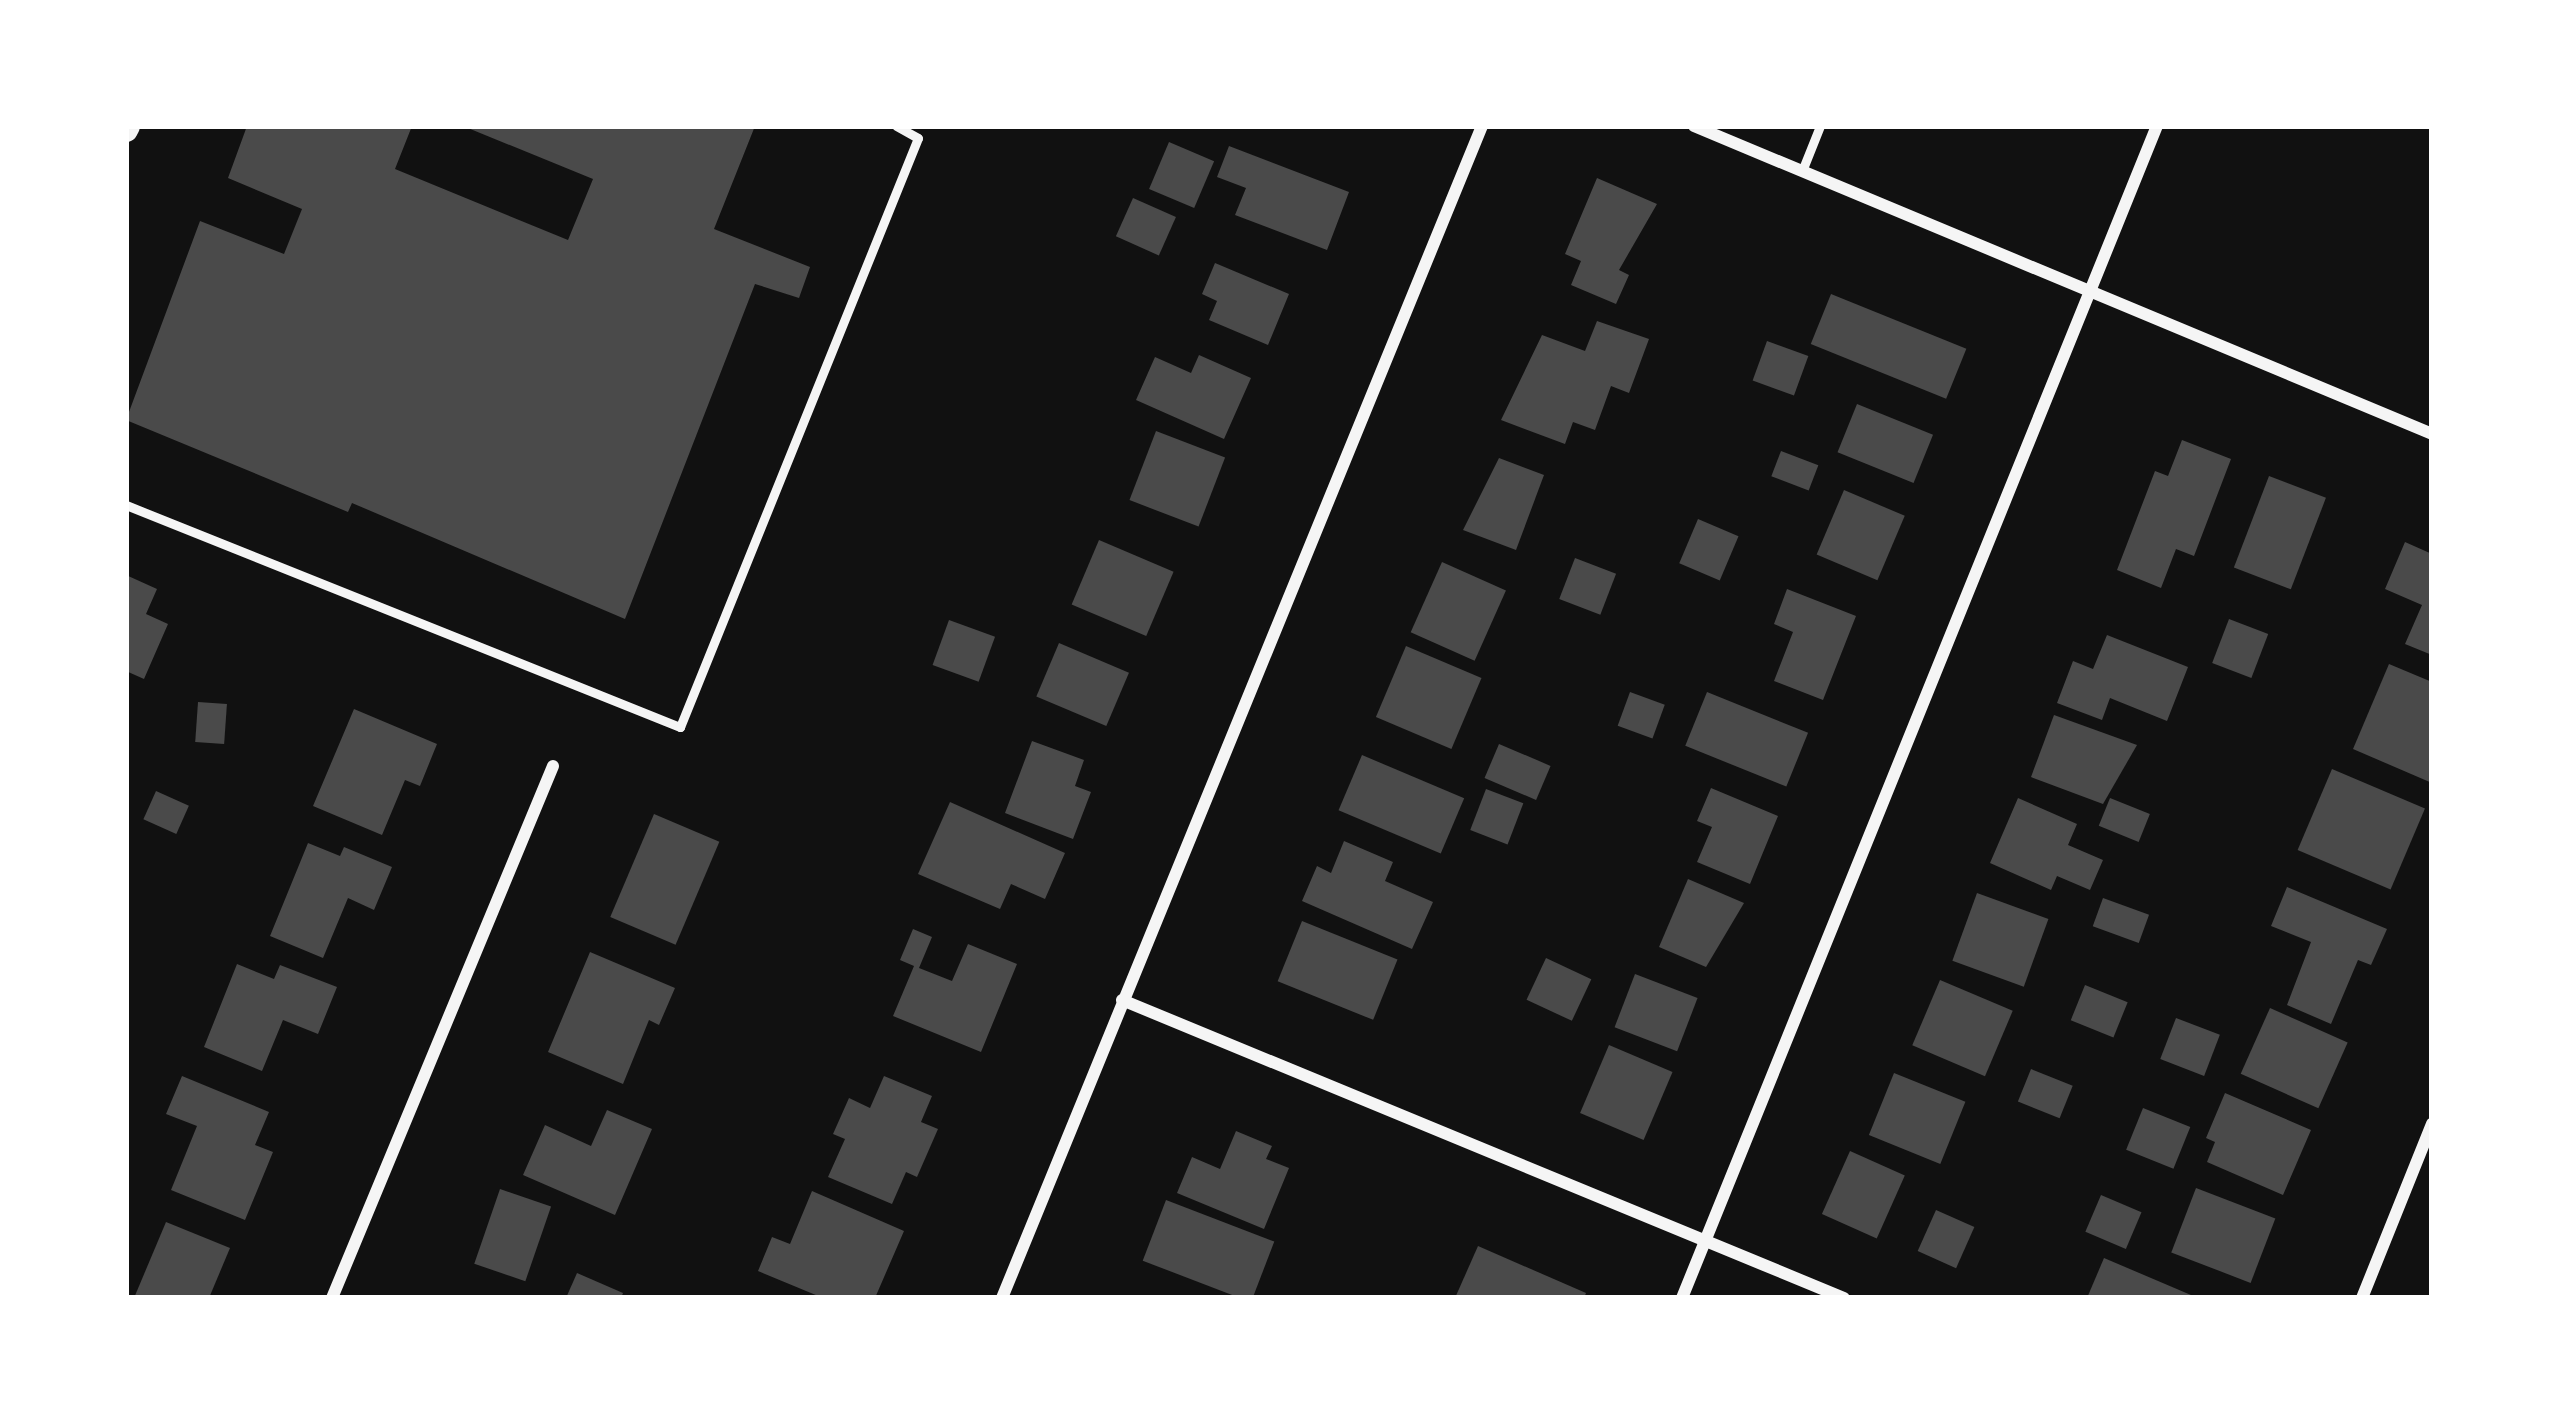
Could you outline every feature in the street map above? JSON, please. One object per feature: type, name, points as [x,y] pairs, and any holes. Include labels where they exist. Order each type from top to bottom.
[{"type":"street","points":[[1002,1298],[1482,126]]},
{"type":"street","points":[[1694,126],[2432,434]]},
{"type":"street","points":[[1682,1298],[2157,126]]},
{"type":"street","points":[[332,1298],[553,766]]},
{"type":"street","points":[[1122,1000],[1844,1298]]},
{"type":"street","points":[[2362,1298],[2432,1124]]},
{"type":"lane","points":[[126,505],[680,727],[918,138],[896,126]]},
{"type":"lane","points":[[1802,171],[1820,126]]},
{"type":"building","points":[[247,126],[412,126],[395,169],[568,240],[593,179],[463,126],[755,126],[714,229],[810,267],[799,298],[755,284],[625,619],[352,503],[348,512],[126,420],[200,221],[284,254],[302,209],[228,178]]},
{"type":"building","points":[[1169,142],[1214,161],[1194,208],[1149,189]]},
{"type":"building","points":[[1229,146],[1349,192],[1327,250],[1235,215],[1246,188],[1217,177]]},
{"type":"building","points":[[1597,178],[1657,204],[1619,270],[1629,275],[1616,304],[1571,285],[1581,261],[1565,254]]},
{"type":"building","points":[[1133,198],[1176,217],[1159,255],[1116,236]]},
{"type":"building","points":[[1215,263],[1289,294],[1268,345],[1209,320],[1217,301],[1202,294]]},
{"type":"building","points":[[1831,294],[1966,349],[1946,399],[1811,344]]},
{"type":"building","points":[[1597,321],[1649,339],[1629,393],[1611,386],[1595,430],[1573,422],[1565,444],[1501,420],[1542,335],[1585,351]]},
{"type":"building","points":[[1767,341],[1808,356],[1794,396],[1753,380]]},
{"type":"building","points":[[1199,355],[1251,378],[1224,439],[1136,400],[1155,357],[1191,373]]},
{"type":"building","points":[[1857,404],[1933,435],[1914,483],[1838,452]]},
{"type":"building","points":[[1156,431],[1225,458],[1199,527],[1129,500]]},
{"type":"building","points":[[2182,440],[2231,459],[2194,556],[2176,549],[2161,588],[2117,570],[2155,471],[2168,476]]},
{"type":"building","points":[[1781,451],[1818,465],[1809,491],[1771,476]]},
{"type":"building","points":[[1499,458],[1544,475],[1516,550],[1463,530]]},
{"type":"building","points":[[2269,476],[2326,498],[2291,589],[2234,567]]},
{"type":"building","points":[[1844,490],[1905,516],[1877,580],[1817,554]]},
{"type":"building","points":[[1698,519],[1739,536],[1720,580],[1679,563]]},
{"type":"building","points":[[1099,540],[1174,572],[1146,636],[1072,604]]},
{"type":"building","points":[[2405,542],[2432,554],[2432,655],[2405,644],[2422,605],[2385,589]]},
{"type":"building","points":[[1575,558],[1616,574],[1600,615],[1559,599]]},
{"type":"building","points":[[1442,562],[1506,590],[1475,661],[1411,632]]},
{"type":"building","points":[[126,575],[157,589],[146,614],[168,624],[144,679],[126,671]]},
{"type":"building","points":[[1787,589],[1856,616],[1823,700],[1774,681],[1793,632],[1774,624]]},
{"type":"building","points":[[2229,619],[2268,634],[2251,678],[2212,663]]},
{"type":"building","points":[[949,620],[995,637],[979,682],[933,665]]},
{"type":"building","points":[[2107,635],[2188,667],[2167,721],[2110,698],[2102,720],[2057,703],[2073,661],[2093,669]]},
{"type":"building","points":[[1059,643],[1129,673],[1106,726],[1036,696]]},
{"type":"building","points":[[1406,646],[1481,678],[1451,749],[1376,717]]},
{"type":"building","points":[[2389,664],[2432,682],[2432,783],[2353,749]]},
{"type":"building","points":[[1630,692],[1665,705],[1652,738],[1618,726]]},
{"type":"building","points":[[1707,692],[1808,733],[1786,787],[1685,746]]},
{"type":"building","points":[[198,702],[227,704],[224,744],[195,742]]},
{"type":"building","points":[[354,709],[437,744],[420,786],[405,780],[382,835],[313,806]]},
{"type":"building","points":[[2054,715],[2137,745],[2103,804],[2031,777]]},
{"type":"building","points":[[1032,741],[1084,760],[1075,786],[1091,792],[1073,839],[1005,813]]},
{"type":"building","points":[[1499,744],[1551,766],[1536,800],[1485,778]]},
{"type":"building","points":[[1362,755],[1464,798],[1441,854],[1339,810]]},
{"type":"building","points":[[2332,769],[2425,808],[2391,889],[2298,850]]},
{"type":"building","points":[[1711,788],[1778,816],[1750,884],[1697,862],[1712,827],[1697,821]]},
{"type":"building","points":[[1486,789],[1523,803],[1508,844],[1470,830]]},
{"type":"building","points":[[156,791],[189,806],[176,834],[143,819]]},
{"type":"building","points":[[2018,798],[2077,824],[2068,845],[2103,860],[2090,890],[2057,876],[2051,890],[1990,863]]},
{"type":"building","points":[[2110,798],[2150,814],[2139,842],[2099,826]]},
{"type":"building","points":[[950,802],[1065,853],[1045,899],[1011,884],[1000,909],[918,874]]},
{"type":"building","points":[[654,814],[719,842],[676,945],[610,917]]},
{"type":"building","points":[[1344,841],[1393,862],[1385,881],[1433,902],[1412,949],[1302,901],[1317,866],[1331,873]]},
{"type":"building","points":[[308,843],[340,856],[344,847],[392,867],[374,910],[348,898],[323,958],[270,936]]},
{"type":"building","points":[[1688,879],[1744,903],[1706,967],[1659,947]]},
{"type":"building","points":[[2287,887],[2387,929],[2371,965],[2358,960],[2331,1024],[2287,1005],[2311,942],[2271,926]]},
{"type":"building","points":[[1977,893],[2048,919],[2024,987],[1952,961]]},
{"type":"building","points":[[2103,898],[2149,915],[2139,943],[2093,926]]},
{"type":"building","points":[[1302,921],[1397,960],[1373,1020],[1278,981]]},
{"type":"building","points":[[913,929],[932,937],[919,968],[952,981],[968,944],[1017,964],[981,1052],[893,1016],[914,966],[900,960]]},
{"type":"building","points":[[590,952],[675,988],[659,1025],[649,1020],[623,1084],[548,1052]]},
{"type":"building","points":[[1546,958],[1591,979],[1572,1021],[1527,1000]]},
{"type":"building","points":[[237,964],[274,979],[280,965],[337,987],[318,1034],[283,1020],[262,1071],[204,1047]]},
{"type":"building","points":[[1635,974],[1698,998],[1677,1051],[1615,1027]]},
{"type":"building","points":[[1940,980],[2013,1011],[1985,1076],[1912,1045]]},
{"type":"building","points":[[2085,985],[2128,1002],[2113,1037],[2071,1020]]},
{"type":"building","points":[[2270,1008],[2348,1043],[2318,1108],[2241,1074]]},
{"type":"building","points":[[2176,1018],[2220,1035],[2204,1076],[2160,1059]]},
{"type":"building","points":[[1609,1045],[1673,1072],[1644,1140],[1580,1113]]},
{"type":"building","points":[[2031,1069],[2073,1086],[2060,1118],[2018,1101]]},
{"type":"building","points":[[1894,1073],[1965,1102],[1940,1164],[1869,1135]]},
{"type":"building","points":[[182,1076],[269,1112],[255,1145],[273,1152],[245,1220],[171,1190],[197,1126],[166,1114]]},
{"type":"building","points":[[884,1076],[932,1096],[921,1122],[938,1129],[917,1177],[906,1172],[892,1204],[828,1177],[845,1139],[833,1134],[849,1098],[870,1108]]},
{"type":"building","points":[[2225,1093],[2311,1130],[2283,1195],[2207,1162],[2215,1142],[2206,1138]]},
{"type":"building","points":[[2143,1108],[2190,1127],[2173,1169],[2126,1150]]},
{"type":"building","points":[[607,1110],[652,1129],[615,1215],[523,1175],[545,1125],[591,1146]]},
{"type":"building","points":[[1236,1131],[1272,1146],[1266,1159],[1289,1168],[1264,1229],[1177,1193],[1192,1157],[1220,1169]]},
{"type":"building","points":[[1850,1151],[1905,1175],[1877,1238],[1822,1214]]},
{"type":"building","points":[[2196,1188],[2275,1218],[2251,1283],[2171,1252]]},
{"type":"building","points":[[500,1189],[551,1207],[525,1281],[474,1264]]},
{"type":"building","points":[[812,1191],[904,1231],[875,1298],[823,1298],[758,1271],[772,1237],[790,1244]]},
{"type":"building","points":[[2101,1195],[2142,1212],[2126,1249],[2085,1232]]},
{"type":"building","points":[[1166,1200],[1274,1242],[1253,1298],[1240,1298],[1143,1261]]},
{"type":"building","points":[[1936,1210],[1974,1227],[1956,1268],[1918,1251]]},
{"type":"building","points":[[166,1222],[230,1248],[209,1298],[134,1298]]},
{"type":"building","points":[[1478,1246],[1586,1293],[1584,1298],[1455,1298]]},
{"type":"building","points":[[2104,1258],[2198,1298],[2087,1298]]},
{"type":"building","points":[[577,1273],[623,1293],[621,1298],[566,1298]]}]
